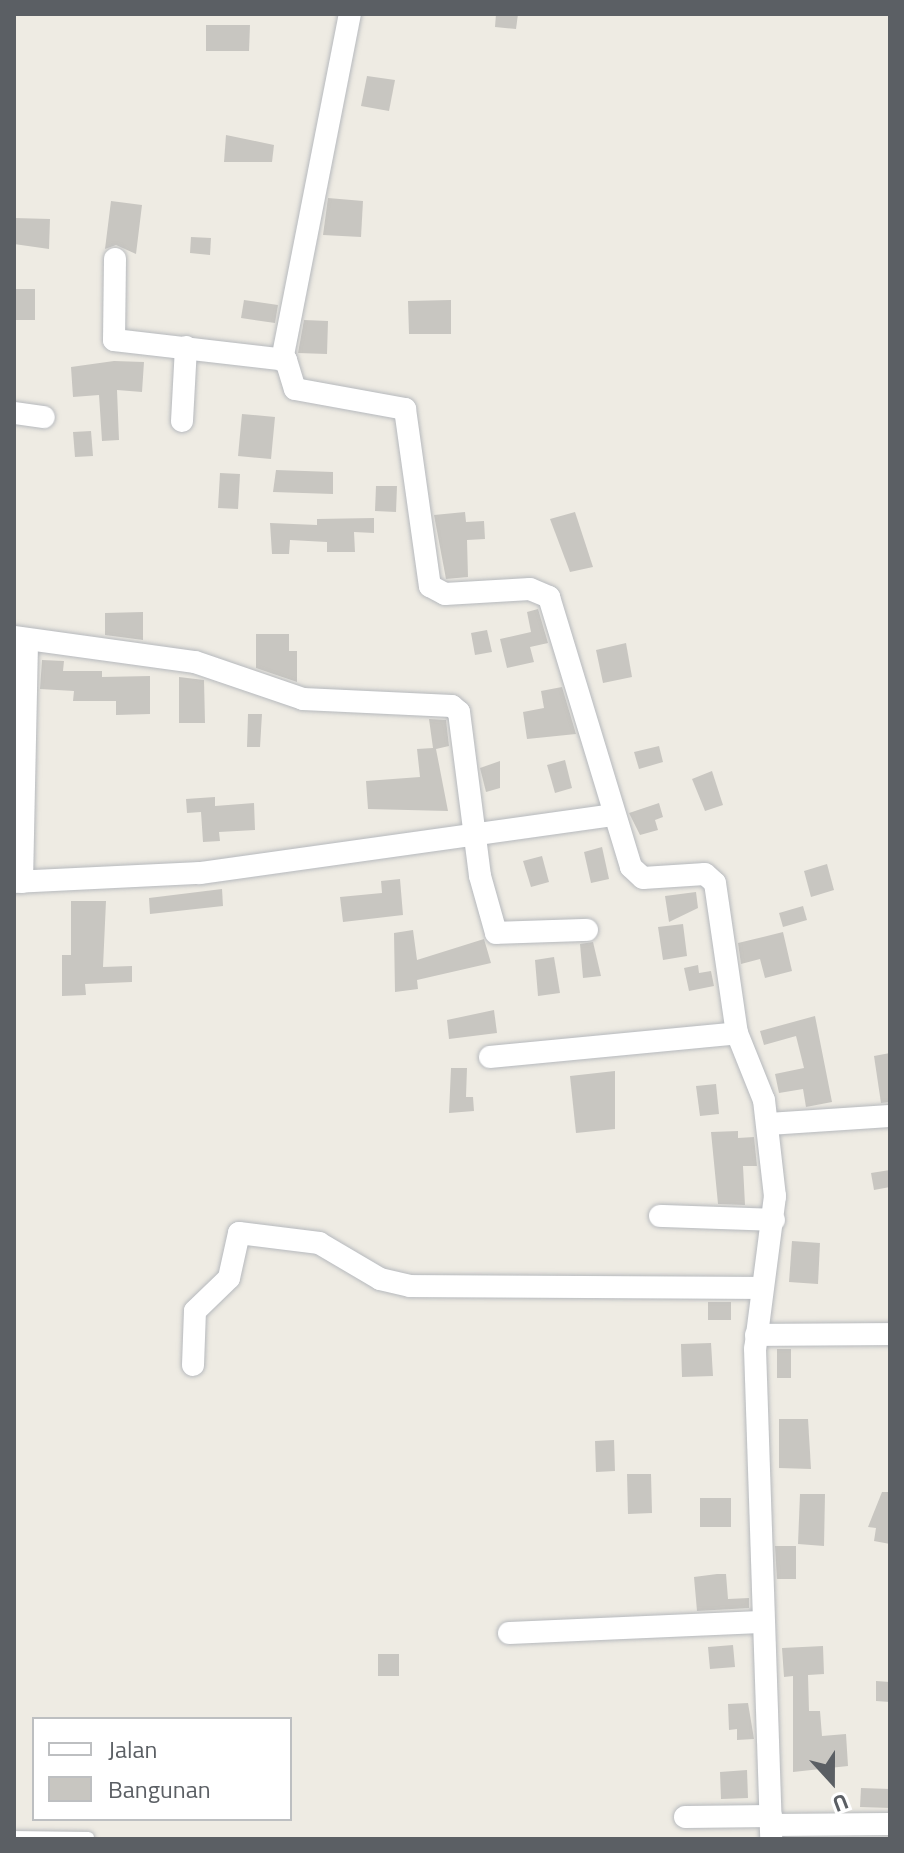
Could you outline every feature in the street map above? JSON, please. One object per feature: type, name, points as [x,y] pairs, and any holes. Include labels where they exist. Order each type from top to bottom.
[{"type":"street","points":[[282,360],[350,14]]},
{"type":"street","points":[[115,259],[113,339],[282,360],[289,363],[293,388],[405,409],[432,589],[445,594],[530,589],[553,602],[614,815],[636,874],[705,874],[715,883],[737,1033],[760,1083],[768,1124],[774,1220],[760,1288],[756,1335],[761,1622],[771,1826]]},
{"type":"street","points":[[182,421],[186,347]]},
{"type":"street","points":[[14,413],[44,417]]},
{"type":"street","points":[[587,930],[498,935],[473,833],[459,712],[452,706],[303,699],[195,662],[20,638],[18,882],[200,873],[473,833],[614,815]]},
{"type":"street","points":[[490,1057],[737,1033]]},
{"type":"street","points":[[768,1124],[890,1116]]},
{"type":"street","points":[[660,1216],[774,1220]]},
{"type":"street","points":[[193,1365],[195,1311],[229,1278],[239,1233],[319,1243],[380,1279],[410,1286],[760,1288]]},
{"type":"street","points":[[756,1335],[890,1334]]},
{"type":"street","points":[[509,1633],[761,1622]]},
{"type":"street","points":[[685,1817],[771,1826],[890,1824]]},
{"type":"lane","points":[[14,1836],[88,1837]]},
{"type":"building","points":[[496,14],[518,14],[516,29],[495,27]]},
{"type":"building","points":[[206,25],[250,25],[249,51],[206,51]]},
{"type":"building","points":[[367,76],[395,80],[389,111],[361,106]]},
{"type":"building","points":[[226,135],[274,145],[272,162],[224,162]]},
{"type":"building","points":[[328,198],[363,201],[361,237],[323,235]]},
{"type":"building","points":[[111,201],[142,205],[136,254],[116,245],[105,249]]},
{"type":"building","points":[[14,218],[50,219],[49,249],[14,244]]},
{"type":"building","points":[[191,237],[211,238],[210,255],[190,253]]},
{"type":"building","points":[[16,289],[35,289],[35,320],[16,320]]},
{"type":"building","points":[[244,300],[278,305],[275,323],[241,318]]},
{"type":"building","points":[[451,300],[451,334],[409,334],[408,301]]},
{"type":"building","points":[[304,320],[328,321],[327,354],[298,353]]},
{"type":"building","points":[[114,361],[144,362],[142,392],[117,390],[119,440],[102,441],[99,395],[73,397],[71,367]]},
{"type":"building","points":[[242,414],[275,417],[271,459],[238,456]]},
{"type":"building","points":[[91,431],[93,456],[75,457],[73,432]]},
{"type":"building","points":[[276,470],[333,472],[333,494],[273,492]]},
{"type":"building","points":[[220,473],[240,474],[238,509],[218,508]]},
{"type":"building","points":[[376,486],[397,486],[396,512],[375,511]]},
{"type":"building","points":[[465,512],[466,522],[484,521],[485,539],[467,540],[468,577],[446,579],[434,515]]},
{"type":"building","points":[[575,512],[593,567],[570,572],[550,519]]},
{"type":"building","points":[[374,518],[374,533],[354,532],[355,552],[327,552],[327,542],[290,540],[289,554],[272,554],[270,523],[317,525],[317,519]]},
{"type":"building","points":[[538,609],[548,643],[530,647],[534,662],[507,668],[500,639],[531,632],[527,612]]},
{"type":"building","points":[[143,612],[143,640],[105,635],[105,613]]},
{"type":"building","points":[[487,630],[492,652],[475,655],[471,633]]},
{"type":"building","points":[[256,634],[289,634],[289,651],[297,651],[297,682],[256,668]]},
{"type":"building","points":[[626,643],[632,677],[603,683],[596,650]]},
{"type":"building","points":[[42,660],[64,661],[63,671],[102,671],[102,677],[150,676],[150,714],[116,715],[116,701],[73,701],[74,691],[40,689]]},
{"type":"building","points":[[179,677],[204,680],[205,723],[179,723]]},
{"type":"building","points":[[562,687],[576,734],[527,739],[523,712],[544,708],[541,691]]},
{"type":"building","points":[[248,714],[262,714],[260,747],[247,747]]},
{"type":"building","points":[[429,719],[446,720],[449,746],[436,749],[448,811],[368,809],[366,781],[420,777],[417,749],[433,748]]},
{"type":"building","points":[[659,746],[663,762],[639,769],[634,752]]},
{"type":"building","points":[[565,760],[572,788],[555,793],[547,765]]},
{"type":"building","points":[[500,761],[500,788],[486,792],[480,768]]},
{"type":"building","points":[[712,771],[723,805],[705,811],[692,779]]},
{"type":"building","points":[[215,797],[215,806],[254,803],[255,830],[219,832],[220,841],[203,842],[201,812],[187,813],[186,799]]},
{"type":"building","points":[[659,803],[663,817],[655,820],[658,830],[640,835],[629,813]]},
{"type":"building","points":[[602,847],[609,879],[591,883],[584,852]]},
{"type":"building","points":[[542,856],[549,882],[531,887],[523,861]]},
{"type":"building","points":[[827,864],[834,890],[811,897],[804,871]]},
{"type":"building","points":[[400,879],[403,915],[343,922],[340,897],[382,893],[381,881]]},
{"type":"building","points":[[222,889],[223,906],[150,914],[149,898]]},
{"type":"building","points":[[696,892],[698,908],[669,922],[665,896]]},
{"type":"building","points":[[71,901],[106,901],[103,967],[132,966],[132,982],[85,984],[86,995],[62,996],[62,955],[71,955]]},
{"type":"building","points":[[803,906],[807,920],[783,927],[779,913]]},
{"type":"building","points":[[683,924],[687,956],[663,960],[658,927]]},
{"type":"building","points":[[413,930],[417,960],[484,939],[491,963],[417,980],[418,989],[395,992],[394,933]]},
{"type":"building","points":[[783,932],[792,971],[765,978],[760,959],[741,964],[738,943]]},
{"type":"building","points":[[593,942],[601,976],[583,978],[580,944]]},
{"type":"building","points":[[554,957],[560,993],[538,996],[535,960]]},
{"type":"building","points":[[698,965],[699,973],[711,971],[714,986],[689,991],[684,968]]},
{"type":"building","points":[[494,1010],[497,1033],[449,1039],[447,1020]]},
{"type":"building","points":[[815,1016],[832,1102],[806,1107],[803,1089],[779,1093],[775,1074],[804,1068],[796,1036],[764,1045],[760,1031]]},
{"type":"building","points":[[890,1053],[890,1102],[881,1103],[874,1056]]},
{"type":"building","points":[[451,1068],[467,1068],[466,1097],[473,1097],[474,1111],[449,1113]]},
{"type":"building","points":[[615,1071],[615,1129],[576,1133],[570,1076]]},
{"type":"building","points":[[716,1084],[719,1114],[700,1116],[696,1086]]},
{"type":"building","points":[[738,1131],[738,1138],[754,1137],[757,1166],[743,1166],[745,1205],[718,1204],[711,1132]]},
{"type":"building","points":[[890,1170],[890,1187],[874,1190],[871,1173]]},
{"type":"building","points":[[792,1241],[820,1243],[818,1284],[789,1282]]},
{"type":"building","points":[[708,1302],[731,1302],[731,1320],[708,1320]]},
{"type":"building","points":[[711,1343],[713,1376],[682,1377],[681,1344]]},
{"type":"building","points":[[777,1349],[791,1349],[791,1378],[777,1378]]},
{"type":"building","points":[[779,1419],[808,1419],[811,1469],[779,1468]]},
{"type":"building","points":[[614,1440],[615,1471],[596,1472],[595,1441]]},
{"type":"building","points":[[627,1474],[651,1474],[652,1513],[628,1514]]},
{"type":"building","points":[[882,1492],[890,1492],[890,1544],[874,1541],[876,1528],[868,1527]]},
{"type":"building","points":[[800,1494],[825,1494],[824,1546],[798,1544]]},
{"type":"building","points":[[700,1498],[731,1498],[731,1527],[700,1527]]},
{"type":"building","points":[[775,1546],[796,1546],[796,1579],[777,1579]]},
{"type":"building","points":[[726,1574],[728,1599],[749,1598],[749,1608],[697,1611],[694,1577]]},
{"type":"building","points":[[733,1645],[735,1667],[710,1669],[708,1647]]},
{"type":"building","points":[[823,1646],[824,1674],[808,1675],[809,1711],[820,1711],[822,1736],[846,1734],[848,1766],[793,1772],[793,1676],[784,1677],[782,1648]]},
{"type":"building","points":[[378,1654],[399,1654],[399,1676],[378,1676]]},
{"type":"building","points":[[876,1681],[890,1682],[890,1702],[876,1701]]},
{"type":"building","points":[[748,1703],[754,1739],[737,1740],[737,1729],[729,1730],[728,1704]]},
{"type":"building","points":[[747,1770],[748,1798],[721,1799],[720,1772]]},
{"type":"building","points":[[861,1788],[890,1789],[890,1808],[860,1807]]}]
